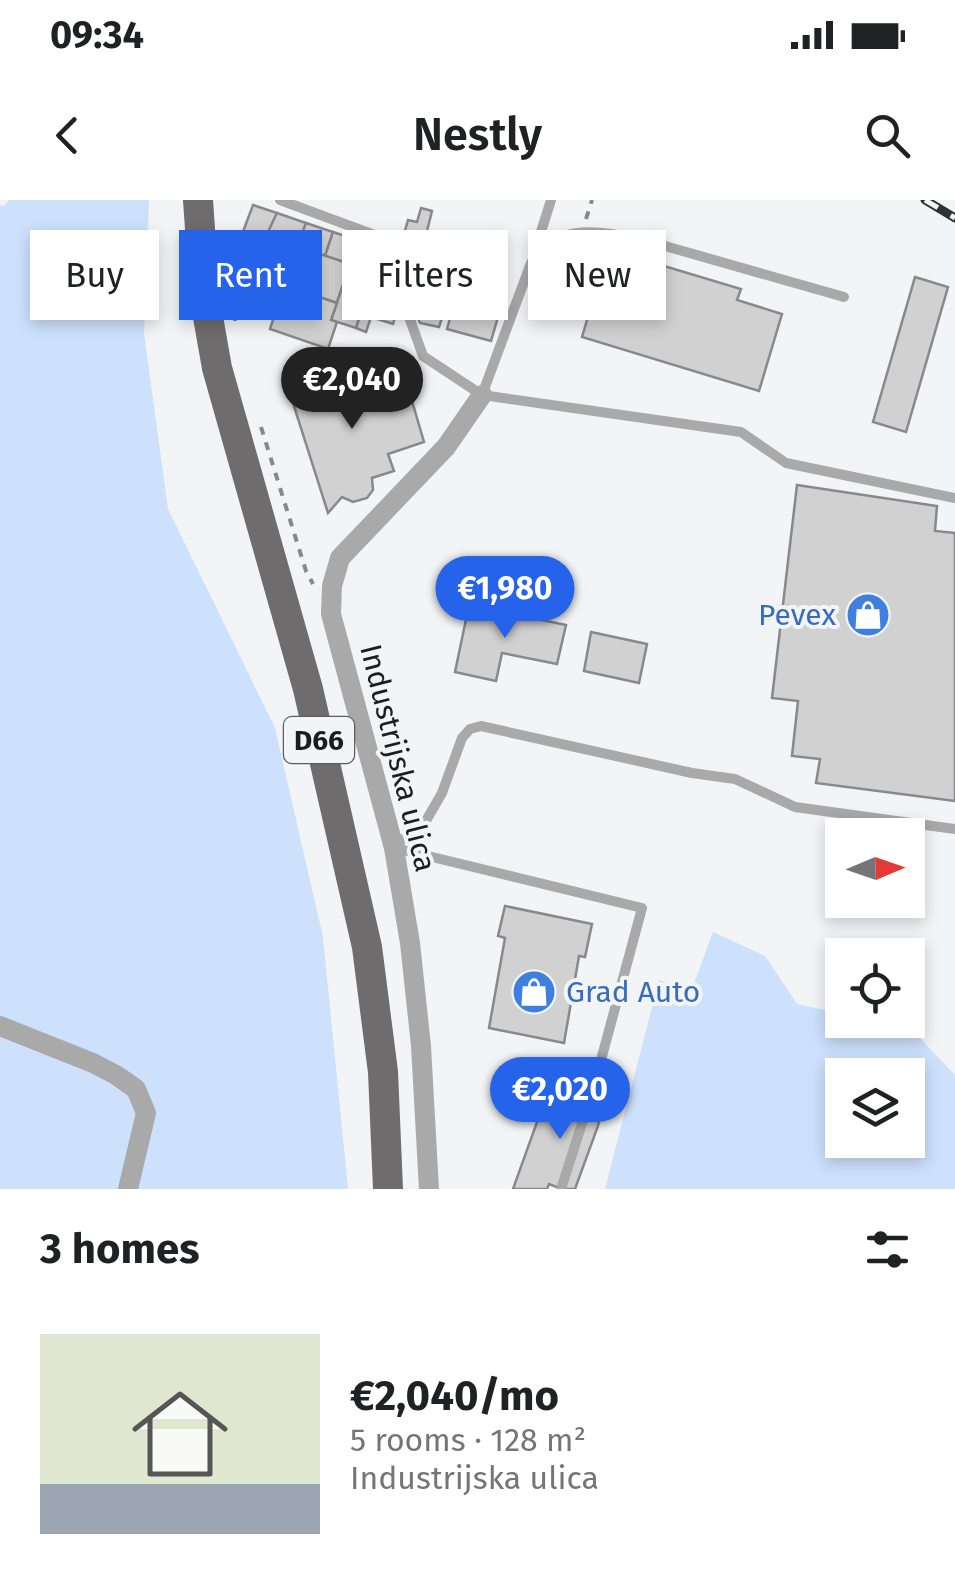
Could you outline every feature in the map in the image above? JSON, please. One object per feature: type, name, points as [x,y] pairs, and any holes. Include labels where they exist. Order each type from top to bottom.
[{"type":"main road","name":"D66","points":[[201,208],[205,300],[217,368],[308,689],[367,947],[382,1072],[388,1189]]},
{"type":"street","name":"Industrijska ulica","points":[[429,1189],[410,942],[394,848],[331,614],[332,586],[340,558],[446,447],[482,395]]},
{"type":"street","points":[[0,1026],[93,1063],[136,1089],[146,1113],[128,1189]]},
{"type":"lane","points":[[280,200],[388,240],[393,272],[423,356],[482,395],[741,432],[786,464],[955,498]]},
{"type":"lane","points":[[542,230],[551,200]]},
{"type":"lane","points":[[666,246],[844,297]]},
{"type":"lane","points":[[482,395],[528,272]]},
{"type":"lane","points":[[394,848],[427,819],[442,793],[462,738],[470,729],[481,726],[735,779],[796,807],[955,829]]},
{"type":"lane","points":[[394,848],[642,908],[594,1086],[561,1189]]},
{"type":"path","points":[[234,328],[235,320]]},
{"type":"path","points":[[261,427],[306,571],[331,614]]},
{"type":"shaded area","points":[[9,200],[149,200],[148,230],[30,230],[30,320],[144,320],[168,509],[275,728],[323,937],[348,1189],[0,1189],[0,205]]},
{"type":"shaded area","points":[[713,932],[765,956],[797,1004],[825,1010],[825,1038],[920,1038],[955,1075],[955,1189],[605,1189],[659,980],[692,989]]},
{"type":"building","points":[[253,205],[277,213],[269,230],[244,230]]},
{"type":"building","points":[[421,208],[432,211],[427,230],[405,230],[408,220],[417,222]]},
{"type":"building","points":[[277,213],[306,223],[303,230],[269,230]]},
{"type":"building","points":[[306,223],[333,232],[325,256],[322,230],[303,230]]},
{"type":"building","points":[[333,232],[342,235],[342,261],[325,256]]},
{"type":"building","points":[[322,255],[342,261],[342,288],[337,303],[322,298]]},
{"type":"building","points":[[666,267],[741,289],[737,300],[782,314],[759,391],[582,337],[587,320],[666,320]]},
{"type":"building","points":[[915,277],[948,287],[906,432],[873,422]]},
{"type":"building","points":[[342,288],[342,320],[359,320],[356,328],[331,320]]},
{"type":"building","points":[[322,298],[337,303],[331,320],[337,322],[328,349],[270,329],[273,320],[322,320]]},
{"type":"building","points":[[359,320],[370,320],[366,332],[356,328]]},
{"type":"building","points":[[419,320],[441,320],[439,327]]},
{"type":"building","points":[[450,320],[497,320],[491,341],[447,329]]},
{"type":"building","points":[[325,368],[330,386],[365,377],[370,393],[407,384],[424,442],[388,454],[394,471],[372,478],[373,490],[367,498],[353,502],[342,497],[328,513],[286,381]]},
{"type":"building","name":"Pevex","points":[[797,485],[937,506],[935,531],[955,533],[955,801],[816,783],[820,759],[792,756],[798,701],[772,698]]},
{"type":"building","points":[[469,605],[566,625],[557,664],[502,653],[496,681],[455,672]]},
{"type":"building","points":[[591,632],[647,644],[639,683],[584,671]]},
{"type":"building","name":"Grad Auto","points":[[505,906],[592,924],[585,957],[579,956],[564,1043],[489,1028],[505,938],[498,936]]},
{"type":"building","points":[[551,1083],[603,1105],[598,1126],[575,1189],[549,1184],[547,1189],[513,1189]]},
{"type":"railway","points":[[925,200],[955,218]]},
{"type":"place","name":"Pevex","points":[[868,615]]},
{"type":"place","name":"Grad Auto","points":[[534,992]]}]
